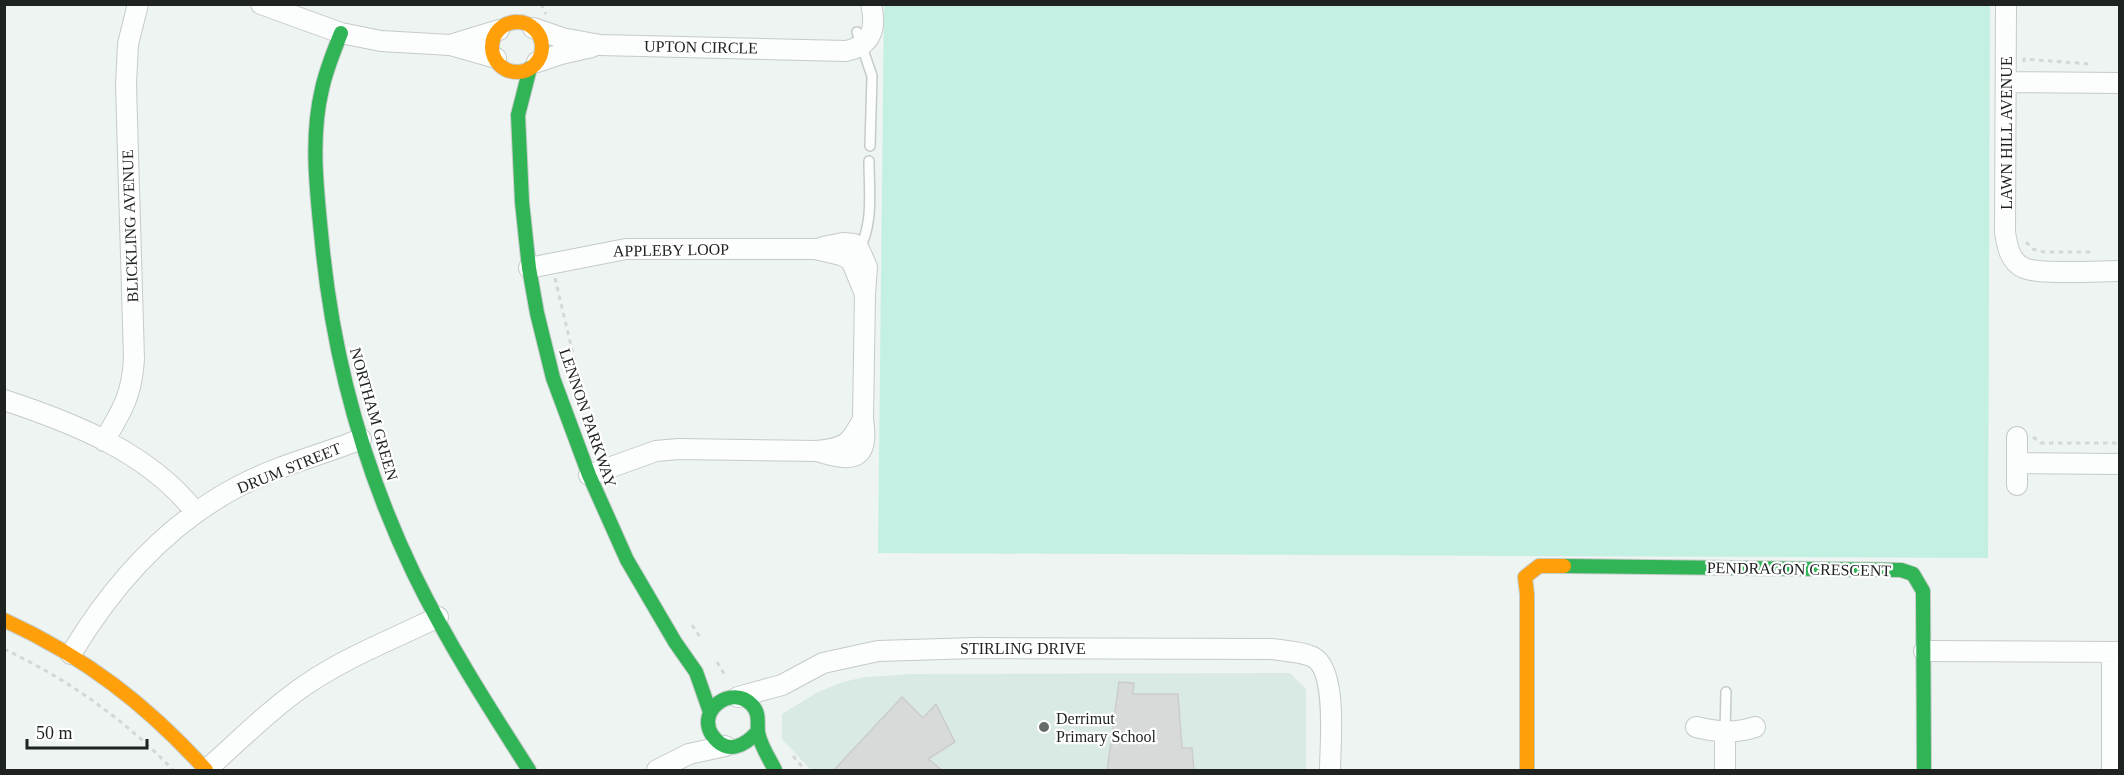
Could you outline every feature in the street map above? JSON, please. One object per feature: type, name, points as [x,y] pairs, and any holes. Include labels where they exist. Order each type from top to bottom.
[{"type":"street","name":"BLICKLING AVENUE","points":[[104,441],[127,402],[133,382],[126,85],[128,44],[138,4]]},
{"type":"street","points":[[864,4],[860,39],[869,38],[873,29],[871,4]]},
{"type":"street","name":"LAWN HILL AVENUE","points":[[2006,4],[2015,82],[2006,232],[2008,248],[2013,259],[2024,268],[2038,271],[2120,271]]},
{"type":"street","points":[[272,6],[341,33],[381,41],[450,45],[498,62],[515,71],[533,65],[542,48],[534,6]]},
{"type":"street","points":[[498,62],[493,44],[512,8]]},
{"type":"street","points":[[450,45],[518,22],[537,23]]},
{"type":"street","name":"UPTON CIRCLE","points":[[537,23],[562,38],[600,45],[802,49],[860,39]]},
{"type":"street","name":"NORTHAM GREEN","points":[[341,33],[325,75],[319,101],[316,169],[321,239],[329,301],[345,383],[361,439],[402,546],[438,617],[488,705],[530,771]]},
{"type":"street","name":"UPTON CIRCLE","points":[[533,65],[561,54],[600,45]]},
{"type":"street","name":"LENNON PARKWAY","points":[[498,62],[510,84],[518,115],[522,202],[529,268],[537,313],[553,378],[589,475],[627,560],[675,642],[696,672],[717,688],[733,691],[752,704],[759,718],[758,728],[774,770]]},
{"type":"street","name":"LENNON PARKWAY","points":[[518,115],[533,65]]},
{"type":"street","points":[[2015,82],[2120,83]]},
{"type":"street","name":"APPLEBY LOOP","points":[[529,268],[626,249],[815,249],[843,243],[854,244],[855,254]]},
{"type":"street","points":[[589,475],[656,452],[679,449],[817,451],[853,449],[863,419],[867,267],[855,254]]},
{"type":"street","points":[[4,400],[59,420],[134,458],[166,480],[196,513]]},
{"type":"street","points":[[2017,485],[2021,434]]},
{"type":"street","name":"DRUM STREET","points":[[71,654],[93,618],[122,579],[159,542],[196,513],[241,485],[295,462],[361,439]]},
{"type":"street","points":[[2017,464],[2120,464]]},
{"type":"street","name":"PENDRAGON CRESCENT","points":[[1527,771],[1527,594],[1533,582],[1557,566],[1900,570],[1913,574],[1923,591],[1924,771]]},
{"type":"street","points":[[4,620],[71,654],[120,687],[164,725],[206,770],[266,716],[308,684],[349,659],[438,617]]},
{"type":"street","name":"STIRLING DRIVE","points":[[733,691],[782,685],[823,663],[849,656],[895,650],[1271,649],[1301,653],[1315,658],[1324,670],[1330,700],[1330,771]]},
{"type":"street","points":[[1924,651],[2116,652],[2112,771]]},
{"type":"street","name":"LENNON PARKWAY","points":[[696,672],[709,715],[710,732],[714,738],[729,747],[751,754],[774,770]]},
{"type":"street","name":"STIRLING DRIVE","points":[[758,728],[766,707],[782,685]]},
{"type":"street","points":[[689,754],[709,715],[719,701],[733,691]]},
{"type":"street","points":[[1696,727],[1725,732],[1741,732],[1755,728]]},
{"type":"street","points":[[657,771],[689,754],[748,743],[758,728]]},
{"type":"street","points":[[1725,732],[1725,771]]},
{"type":"lane","points":[[860,39],[872,76],[870,146]]},
{"type":"lane","points":[[855,254],[866,237],[869,161]]},
{"type":"lane","points":[[1725,732],[1726,692]]},
{"type":"path","points":[[534,6],[537,23]]},
{"type":"path","points":[[2015,82],[2024,60],[2095,64]]},
{"type":"path","points":[[2024,236],[2033,249],[2044,252],[2098,252]]},
{"type":"path","points":[[552,263],[567,335],[586,401]]},
{"type":"path","points":[[2021,434],[2040,443],[2120,443]]},
{"type":"path","points":[[688,619],[704,644]]},
{"type":"path","points":[[4,649],[40,666],[104,708],[147,743],[173,771]]},
{"type":"path","points":[[715,660],[733,691]]},
{"type":"path","points":[[792,755],[806,771]]},
{"type":"shaded area","name":"Derrimut Primary School","points":[[1290,673],[1306,689],[1306,770],[811,770],[782,739],[782,714],[818,692],[843,682],[865,677],[913,674]]},
{"type":"green space","points":[[884,5],[1990,5],[1988,558],[878,553]]},
{"type":"building","points":[[1119,682],[1134,683],[1133,694],[1178,694],[1182,748],[1192,748],[1194,771],[1107,771]]},
{"type":"building","points":[[902,697],[923,718],[936,704],[955,742],[928,759],[943,771],[833,771]]},
{"type":"traffic: fast","points":[[341,33],[322,89],[315,146],[318,204],[327,286],[353,412],[380,494],[414,574],[454,649],[529,770]]},
{"type":"traffic: fast","points":[[530,68],[518,115],[522,202],[529,268],[553,378],[589,475],[627,560],[675,642],[696,672],[710,712]]},
{"type":"traffic: fast","points":[[1564,566],[1901,570],[1913,574],[1923,591],[1924,770]]},
{"type":"traffic: fast","points":[[758,731],[753,736],[747,741],[742,744],[730,747],[724,745],[712,735],[708,726],[712,709],[726,699],[735,697],[744,699],[752,705],[758,718],[761,742],[775,770]]},
{"type":"traffic: slow","points":[[517,22],[526,24],[537,33],[542,47],[540,56],[531,67],[517,72],[508,70],[497,61],[492,47],[494,38],[503,27],[517,22]]},
{"type":"traffic: slow","points":[[1527,770],[1527,594],[1525,577],[1539,566],[1564,566]]},
{"type":"traffic: slow","points":[[4,620],[61,650],[113,684],[161,724],[206,770]]},
{"type":"place","name":"Derrimut Primary School","points":[[1044,727]]}]
